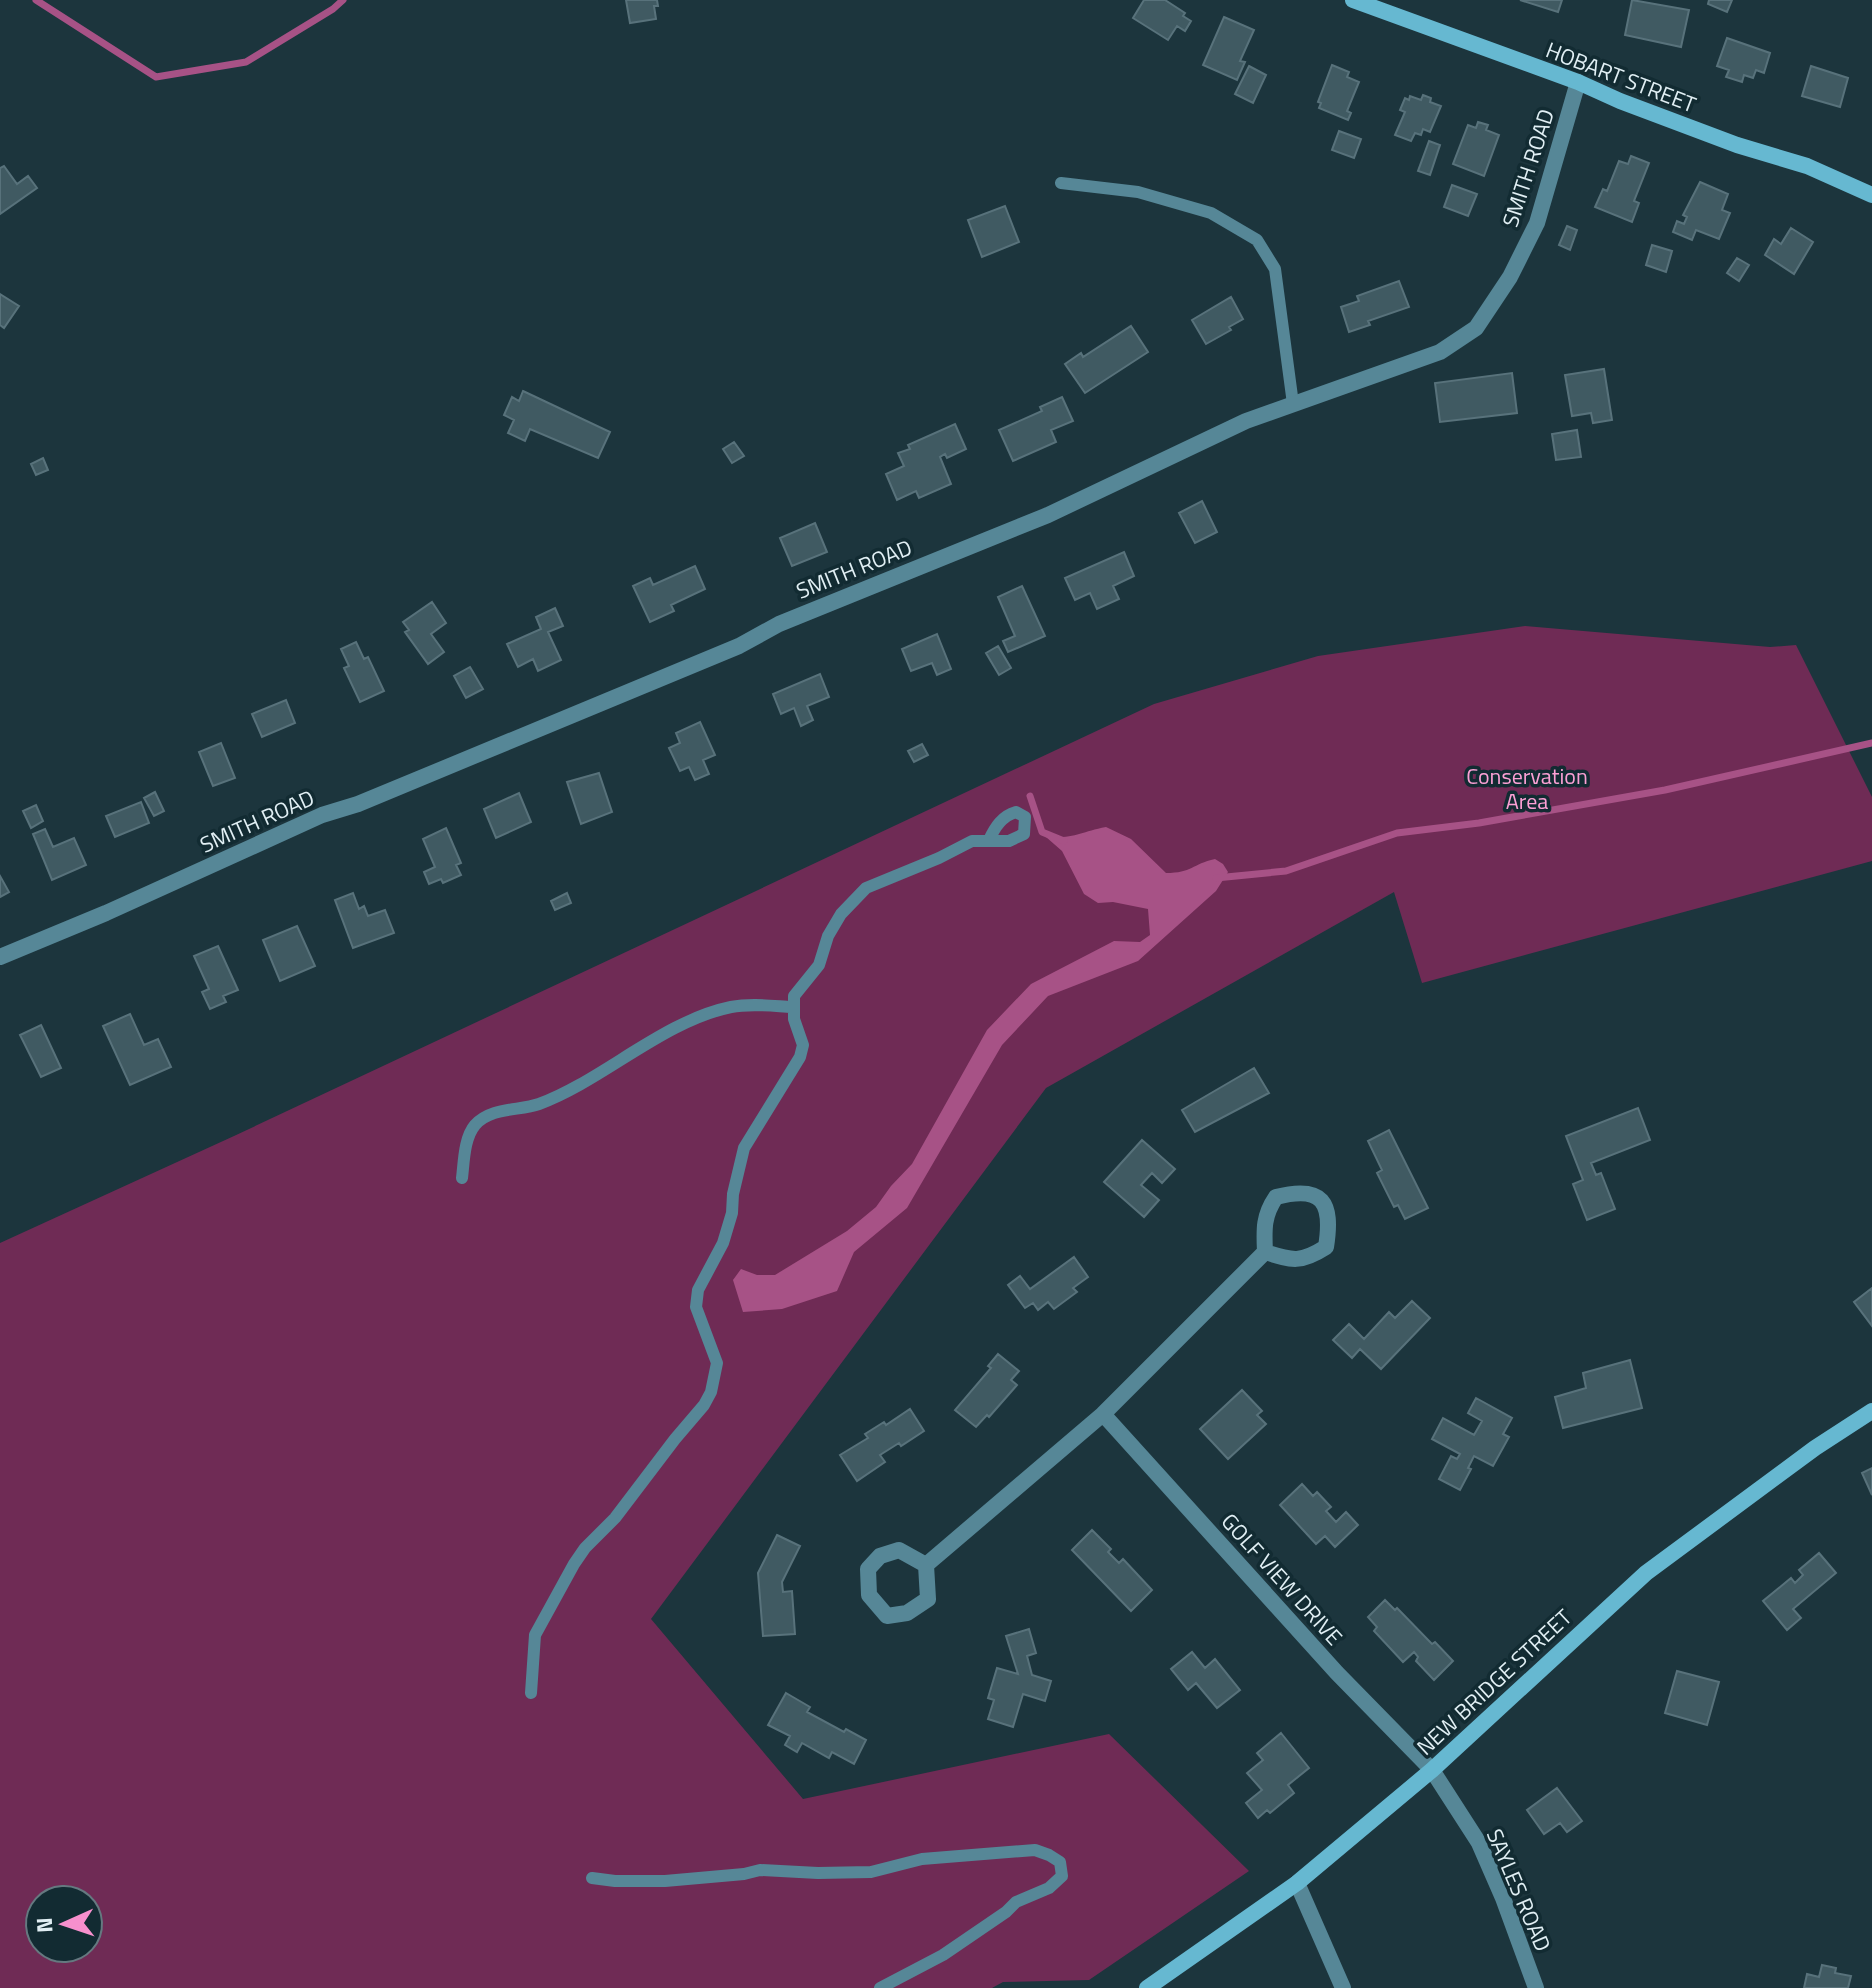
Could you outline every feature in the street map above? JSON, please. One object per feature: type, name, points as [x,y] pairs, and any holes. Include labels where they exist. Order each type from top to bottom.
[{"type":"street","name":"HOBART STREET","points":[[1353,0],[1578,82],[1737,145],[1807,166],[1872,195]]},
{"type":"street","name":"SMITH ROAD","points":[[0,957],[106,913],[322,815],[358,804],[739,646],[779,624],[1048,515],[1246,421],[1440,352],[1476,328],[1510,277],[1537,223],[1578,82]]},
{"type":"street","points":[[926,1565],[1103,1414],[1265,1252],[1263,1226],[1267,1211],[1276,1197],[1311,1193],[1324,1203],[1330,1222],[1326,1247],[1308,1259],[1288,1260],[1265,1252]]},
{"type":"street","name":"NEW BRIDGE STREET","points":[[1147,1988],[1297,1883],[1432,1770],[1646,1573],[1815,1448],[1872,1411]]},
{"type":"street","name":"GOLF VIEW DRIVE","points":[[1103,1414],[1337,1673],[1432,1770]]},
{"type":"street","points":[[899,1550],[926,1565],[928,1599],[907,1613],[887,1616],[869,1595],[868,1569],[880,1556],[899,1550]]},
{"type":"street","name":"SAYLES ROAD","points":[[1432,1770],[1479,1843],[1536,1988]]},
{"type":"street","points":[[1297,1883],[1343,1988]]},
{"type":"lane","points":[[1061,183],[1138,192],[1211,213],[1257,240],[1275,269],[1293,404]]},
{"type":"lane","points":[[531,1693],[535,1635],[574,1564],[585,1548],[615,1518],[711,1392],[717,1363],[696,1307],[698,1290],[723,1243],[744,1148],[800,1057],[803,1045],[792,1007],[794,996],[819,965],[828,936],[857,895],[866,888],[972,841],[989,840]]},
{"type":"lane","points":[[462,1178],[474,1126],[486,1117],[537,1105],[628,1054],[715,1012],[733,1007],[792,1007]]},
{"type":"lane","points":[[592,1878],[665,1881],[760,1870],[871,1872],[922,1859],[1035,1850],[1060,1862],[1062,1876],[1049,1888],[1016,1902],[968,1939],[880,1988]]},
{"type":"green space","name":"Conservation Area","points":[[1525,626],[1770,647],[1796,645],[1872,797],[1872,861],[1422,983],[1394,892],[1046,1088],[651,1619],[803,1799],[1109,1734],[1249,1871],[1089,1980],[1003,1982],[992,1988],[0,1988],[0,1243],[1154,704],[1318,656]]},
{"type":"shaded area","points":[[1106,827],[1131,839],[1166,873],[1181,872],[1215,859],[1228,872],[1216,891],[1138,961],[1048,996],[1002,1045],[907,1208],[854,1252],[837,1291],[782,1309],[743,1312],[733,1280],[741,1269],[757,1275],[775,1275],[847,1231],[876,1207],[912,1164],[987,1030],[1031,984],[1114,941],[1140,942],[1150,935],[1148,909],[1113,902],[1098,903],[1084,894],[1062,851],[1046,837],[1071,836]]},
{"type":"building","points":[[626,0],[657,0],[658,6],[654,6],[656,19],[630,23]]},
{"type":"building","points":[[1144,0],[1165,0],[1185,13],[1183,16],[1191,21],[1185,31],[1177,26],[1168,40],[1133,18]]},
{"type":"building","points":[[1520,0],[1562,0],[1558,12]]},
{"type":"building","points":[[1632,0],[1689,10],[1681,47],[1625,35]]},
{"type":"building","points":[[1709,0],[1732,0],[1727,12],[1708,4]]},
{"type":"building","points":[[1224,17],[1254,30],[1240,61],[1245,62],[1237,80],[1203,65]]},
{"type":"building","points":[[1727,38],[1770,53],[1764,73],[1756,70],[1753,78],[1744,75],[1742,82],[1726,77],[1729,70],[1717,66]]},
{"type":"building","points":[[1332,65],[1349,72],[1347,77],[1359,82],[1347,111],[1351,113],[1348,120],[1319,108],[1321,103],[1318,102]]},
{"type":"building","points":[[1249,66],[1266,75],[1253,103],[1235,94]]},
{"type":"building","points":[[1811,66],[1848,78],[1840,107],[1802,96]]},
{"type":"building","points":[[1423,95],[1441,106],[1430,132],[1423,129],[1421,135],[1415,133],[1411,141],[1395,135],[1405,112],[1400,110],[1405,98],[1409,100],[1410,96],[1421,100]]},
{"type":"building","points":[[1478,122],[1488,125],[1486,130],[1499,135],[1484,176],[1453,164],[1468,125],[1476,128]]},
{"type":"building","points":[[1339,131],[1361,139],[1354,158],[1332,150]]},
{"type":"building","points":[[1429,141],[1440,145],[1430,175],[1418,171]]},
{"type":"building","points":[[1631,156],[1649,163],[1634,201],[1639,203],[1632,222],[1595,207],[1603,189],[1607,191],[1619,161],[1628,164]]},
{"type":"building","points":[[4,166],[17,184],[28,176],[37,188],[0,214],[0,168]]},
{"type":"building","points":[[1700,182],[1728,194],[1722,210],[1730,213],[1719,239],[1696,230],[1692,240],[1673,232],[1677,221],[1684,224],[1687,217],[1683,215]]},
{"type":"building","points":[[1452,185],[1477,194],[1468,216],[1444,207]]},
{"type":"building","points":[[1005,206],[1019,242],[982,257],[968,220]]},
{"type":"building","points":[[1567,226],[1577,230],[1570,250],[1559,245]]},
{"type":"building","points":[[1791,228],[1813,242],[1794,274],[1765,255],[1774,239],[1781,244]]},
{"type":"building","points":[[1652,245],[1672,251],[1666,272],[1646,265]]},
{"type":"building","points":[[1737,258],[1749,265],[1739,281],[1727,273]]},
{"type":"building","points":[[1399,281],[1409,307],[1368,321],[1370,325],[1349,332],[1341,307],[1359,301],[1357,296]]},
{"type":"building","points":[[0,294],[19,306],[4,328],[0,325]]},
{"type":"building","points":[[1231,297],[1243,319],[1206,344],[1192,320]]},
{"type":"building","points":[[1131,326],[1148,352],[1085,393],[1065,364],[1081,353],[1083,357]]},
{"type":"building","points":[[1604,369],[1612,420],[1593,423],[1591,413],[1572,416],[1565,375]]},
{"type":"building","points":[[1512,373],[1517,413],[1440,422],[1435,383]]},
{"type":"building","points":[[523,391],[610,432],[598,458],[530,429],[525,441],[508,433],[514,420],[504,415],[512,397],[519,401]]},
{"type":"building","points":[[1062,397],[1073,421],[1051,430],[1056,442],[1013,461],[999,430],[1042,411],[1040,407]]},
{"type":"building","points":[[955,424],[966,449],[947,458],[945,454],[940,457],[951,484],[919,498],[916,491],[897,500],[886,474],[904,466],[898,453],[910,449],[908,445]]},
{"type":"building","points":[[1577,430],[1581,457],[1556,460],[1552,434]]},
{"type":"building","points":[[734,442],[744,456],[732,463],[723,449]]},
{"type":"building","points":[[43,458],[48,470],[36,475],[31,464]]},
{"type":"building","points":[[1202,501],[1217,532],[1195,543],[1179,513]]},
{"type":"building","points":[[815,523],[827,552],[792,566],[780,538]]},
{"type":"building","points":[[1124,552],[1134,576],[1113,586],[1119,599],[1097,609],[1090,593],[1075,600],[1065,578]]},
{"type":"building","points":[[695,566],[705,589],[671,605],[674,611],[650,622],[633,586],[650,578],[653,585]]},
{"type":"building","points":[[1022,586],[1045,636],[1008,652],[1003,641],[1015,636],[998,597]]},
{"type":"building","points":[[432,602],[446,623],[431,634],[444,652],[428,664],[405,632],[409,630],[403,622]]},
{"type":"building","points":[[555,608],[563,626],[548,632],[561,660],[538,671],[533,659],[518,667],[507,644],[541,629],[536,617]]},
{"type":"building","points":[[937,634],[951,669],[937,675],[932,663],[911,671],[902,649]]},
{"type":"building","points":[[356,642],[364,659],[368,657],[384,691],[360,702],[344,668],[349,666],[341,649]]},
{"type":"building","points":[[998,646],[1011,668],[999,675],[986,653]]},
{"type":"building","points":[[470,667],[483,689],[466,698],[454,676]]},
{"type":"building","points":[[820,674],[829,697],[807,706],[813,720],[801,726],[794,708],[781,714],[773,694]]},
{"type":"building","points":[[286,700],[295,723],[262,737],[252,714]]},
{"type":"building","points":[[700,722],[715,755],[703,760],[709,774],[695,780],[689,767],[680,771],[669,748],[680,743],[676,733]]},
{"type":"building","points":[[221,743],[235,778],[213,786],[199,752]]},
{"type":"building","points":[[922,744],[928,755],[914,762],[908,751]]},
{"type":"building","points":[[599,773],[612,812],[581,824],[567,782]]},
{"type":"building","points":[[155,792],[164,811],[154,816],[144,798]]},
{"type":"building","points":[[519,793],[531,822],[496,838],[484,809]]},
{"type":"building","points":[[141,802],[149,823],[115,837],[106,816]]},
{"type":"building","points":[[36,805],[43,821],[31,828],[23,811]]},
{"type":"building","points":[[446,828],[461,863],[456,865],[461,875],[443,883],[441,879],[429,884],[424,872],[435,867],[423,839]]},
{"type":"building","points":[[45,829],[53,847],[74,838],[86,865],[52,880],[33,834]]},
{"type":"building","points":[[0,876],[9,892],[0,897]]},
{"type":"building","points":[[353,893],[359,909],[364,906],[368,916],[385,910],[394,933],[353,948],[335,900]]},
{"type":"building","points":[[567,893],[571,903],[555,910],[551,901]]},
{"type":"building","points":[[297,926],[315,966],[280,981],[263,940]]},
{"type":"building","points":[[218,946],[238,990],[223,996],[226,1002],[210,1009],[202,992],[209,989],[194,956]]},
{"type":"building","points":[[130,1014],[144,1045],[158,1039],[171,1067],[130,1085],[103,1026]]},
{"type":"building","points":[[41,1025],[61,1068],[41,1077],[20,1035]]},
{"type":"building","points":[[1254,1068],[1269,1093],[1195,1132],[1182,1110]]},
{"type":"building","points":[[1638,1108],[1650,1140],[1591,1163],[1596,1175],[1601,1173],[1615,1209],[1587,1220],[1573,1184],[1583,1180],[1566,1136]]},
{"type":"building","points":[[1389,1130],[1428,1208],[1405,1219],[1398,1205],[1394,1207],[1377,1173],[1382,1170],[1368,1141]]},
{"type":"building","points":[[1142,1140],[1175,1169],[1162,1183],[1152,1173],[1141,1185],[1159,1200],[1144,1217],[1104,1182]]},
{"type":"building","points":[[1074,1257],[1088,1277],[1073,1288],[1077,1292],[1054,1309],[1048,1302],[1038,1310],[1033,1303],[1025,1308],[1008,1285],[1020,1276],[1030,1289]]},
{"type":"building","points":[[1872,1288],[1872,1326],[1854,1302]]},
{"type":"building","points":[[1412,1301],[1430,1318],[1381,1369],[1360,1349],[1352,1358],[1333,1340],[1349,1324],[1364,1339],[1389,1312],[1395,1318]]},
{"type":"building","points":[[998,1354],[1019,1371],[1011,1380],[1017,1385],[976,1427],[955,1410],[991,1368],[988,1366]]},
{"type":"building","points":[[1630,1360],[1642,1408],[1563,1428],[1555,1397],[1586,1388],[1583,1373]]},
{"type":"building","points":[[1242,1390],[1262,1411],[1257,1415],[1266,1424],[1228,1459],[1200,1429]]},
{"type":"building","points":[[1476,1398],[1512,1418],[1503,1434],[1509,1437],[1493,1466],[1474,1456],[1460,1490],[1439,1479],[1451,1456],[1457,1459],[1460,1454],[1432,1439],[1443,1418],[1474,1435],[1482,1421],[1468,1413]]},
{"type":"building","points":[[910,1409],[924,1431],[880,1455],[885,1462],[857,1481],[840,1455],[868,1438],[865,1434]]},
{"type":"building","points":[[1872,1468],[1872,1495],[1862,1473]]},
{"type":"building","points":[[1302,1484],[1313,1496],[1317,1492],[1331,1507],[1326,1511],[1336,1522],[1346,1512],[1358,1525],[1335,1547],[1325,1536],[1316,1544],[1280,1505]]},
{"type":"building","points":[[1092,1530],[1111,1549],[1108,1552],[1119,1563],[1123,1559],[1152,1590],[1131,1611],[1072,1550]]},
{"type":"building","points":[[777,1535],[800,1546],[782,1582],[783,1592],[792,1591],[795,1634],[763,1636],[758,1573]]},
{"type":"building","points":[[1819,1553],[1836,1573],[1793,1609],[1801,1618],[1787,1630],[1763,1601],[1791,1578],[1795,1583],[1803,1575],[1799,1570]]},
{"type":"building","points":[[1385,1600],[1453,1661],[1434,1680],[1416,1661],[1418,1657],[1414,1652],[1403,1662],[1374,1631],[1377,1627],[1368,1617]]},
{"type":"building","points":[[1029,1629],[1036,1653],[1027,1656],[1032,1675],[1051,1681],[1045,1701],[1023,1694],[1013,1727],[988,1719],[994,1700],[988,1698],[997,1668],[1018,1674],[1006,1636]]},
{"type":"building","points":[[1192,1652],[1205,1668],[1215,1659],[1240,1690],[1217,1708],[1196,1683],[1188,1690],[1171,1669]]},
{"type":"building","points":[[1677,1671],[1719,1682],[1707,1725],[1665,1713]]},
{"type":"building","points":[[786,1693],[810,1707],[807,1712],[866,1740],[854,1764],[832,1752],[829,1758],[802,1743],[797,1752],[785,1745],[790,1736],[768,1725]]},
{"type":"building","points":[[1281,1733],[1309,1768],[1288,1785],[1294,1793],[1270,1813],[1267,1810],[1258,1818],[1246,1803],[1262,1790],[1247,1773],[1263,1760],[1257,1753]]},
{"type":"building","points":[[1557,1788],[1582,1821],[1567,1832],[1560,1823],[1544,1834],[1527,1810]]},
{"type":"building","points":[[1822,1965],[1836,1968],[1835,1973],[1851,1976],[1848,1988],[1804,1988],[1807,1974],[1819,1977]]},
{"type":"waterway","points":[[36,0],[156,77],[246,62],[343,0]]},
{"type":"waterway","points":[[1216,878],[1286,871],[1397,833],[1479,823],[1665,790],[1872,743]]},
{"type":"waterway","points":[[1030,796],[1042,832],[1064,841]]}]
